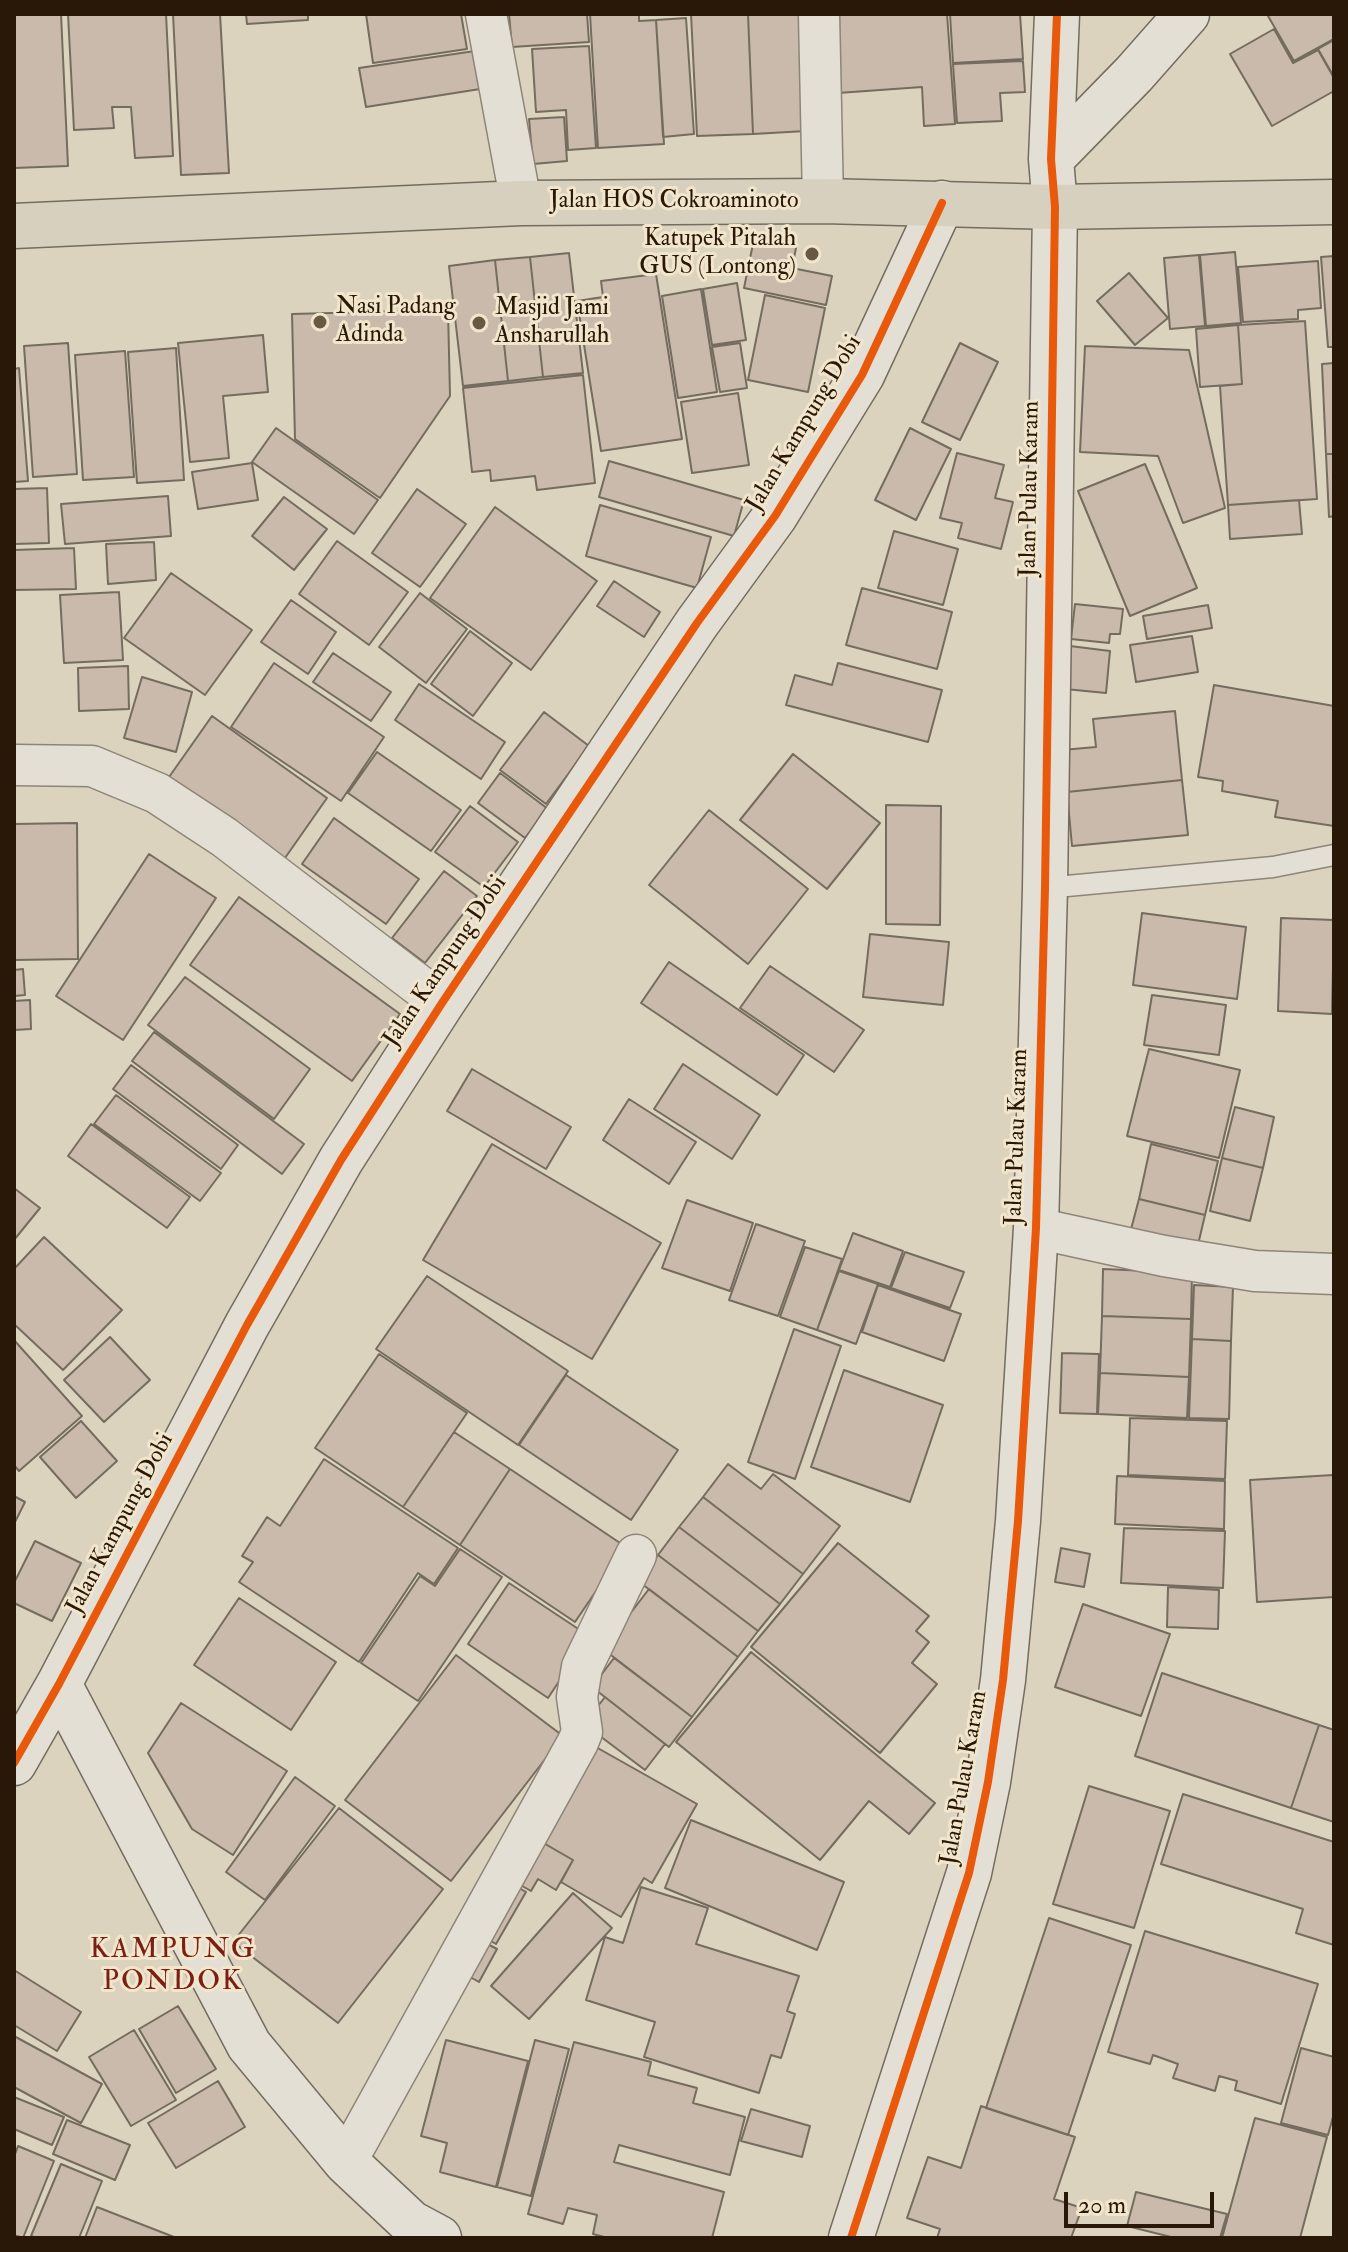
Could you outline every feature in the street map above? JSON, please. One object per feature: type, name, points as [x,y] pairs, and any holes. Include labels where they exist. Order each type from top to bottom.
[{"type":"main road","name":"Jalan HOS Cokroaminoto","points":[[14,226],[521,203],[823,201],[1055,207],[1334,202]]},
{"type":"street","points":[[486,14],[521,203]]},
{"type":"street","points":[[819,14],[823,201]]},
{"type":"street","name":"Jalan Pulau Karam","points":[[851,2238],[969,1873],[988,1782],[1003,1680],[1018,1521],[1036,1228],[1045,888],[1055,207],[1051,159],[1057,14]]},
{"type":"street","points":[[1051,159],[1187,14]]},
{"type":"street","name":"Jalan Kampung Dobi","points":[[14,1763],[59,1684],[247,1325],[341,1160],[442,1003],[697,623],[775,516],[862,375],[942,203]]},
{"type":"street","points":[[14,765],[92,766],[157,793],[224,837],[442,1003]]},
{"type":"street","points":[[1036,1228],[1164,1256],[1255,1271],[1334,1274]]},
{"type":"street","points":[[346,2162],[578,1742],[582,1732],[577,1697],[582,1667],[636,1555]]},
{"type":"street","points":[[59,1684],[249,2045],[346,2162],[411,2223],[439,2238]]},
{"type":"lane","points":[[1045,888],[1273,867],[1334,855]]},
{"type":"building","points":[[14,14],[61,14],[68,166],[14,168]]},
{"type":"building","points":[[68,14],[166,14],[173,156],[135,158],[131,107],[112,107],[114,128],[74,130]]},
{"type":"building","points":[[173,14],[220,14],[229,173],[181,175]]},
{"type":"building","points":[[246,14],[308,14],[308,20],[247,24]]},
{"type":"building","points":[[366,14],[461,14],[467,49],[373,63]]},
{"type":"building","points":[[509,14],[587,14],[589,42],[512,47]]},
{"type":"building","points":[[590,14],[639,14],[639,21],[656,20],[664,144],[598,148]]},
{"type":"building","points":[[691,14],[748,14],[753,134],[697,136]]},
{"type":"building","points":[[748,14],[801,14],[806,131],[753,134]]},
{"type":"building","points":[[832,14],[947,14],[955,124],[924,126],[922,87],[838,93]]},
{"type":"building","points":[[950,14],[1020,14],[1023,59],[953,63]]},
{"type":"building","points":[[1334,14],[1334,39],[1294,61],[1268,16]]},
{"type":"building","points":[[686,18],[694,134],[663,137],[656,20]]},
{"type":"building","points":[[1274,29],[1293,63],[1318,50],[1334,78],[1334,91],[1272,126],[1230,54]]},
{"type":"building","points":[[1334,40],[1334,77],[1318,49]]},
{"type":"building","points":[[589,46],[596,148],[568,150],[566,110],[536,112],[532,49]]},
{"type":"building","points":[[475,51],[480,89],[366,107],[359,68]]},
{"type":"building","points":[[1023,61],[1025,92],[1000,93],[1002,121],[957,123],[953,64]]},
{"type":"building","points":[[564,117],[567,161],[533,164],[529,119]]},
{"type":"building","points":[[755,234],[797,243],[792,268],[832,276],[826,305],[744,288]]},
{"type":"building","points":[[1235,252],[1241,323],[1206,326],[1200,255]]},
{"type":"building","points":[[569,253],[583,373],[543,377],[530,257]]},
{"type":"building","points":[[1199,255],[1205,326],[1170,329],[1164,258]]},
{"type":"building","points":[[1334,256],[1334,347],[1328,347],[1321,257]]},
{"type":"building","points":[[530,257],[543,377],[508,381],[495,260]]},
{"type":"building","name":"Masjid Jami Ansharullah","points":[[495,260],[508,381],[463,386],[449,266]]},
{"type":"building","points":[[1318,261],[1321,308],[1298,310],[1298,319],[1243,322],[1238,267]]},
{"type":"building","points":[[1129,273],[1168,318],[1135,345],[1097,301]]},
{"type":"building","points":[[656,274],[682,439],[601,451],[577,301],[603,297],[601,281]]},
{"type":"building","points":[[737,283],[746,340],[712,345],[703,289]]},
{"type":"building","points":[[701,289],[717,392],[678,398],[662,296]]},
{"type":"building","points":[[765,295],[825,308],[808,392],[748,380]]},
{"type":"building","points":[[448,310],[450,396],[380,498],[295,439],[292,314]]},
{"type":"building","points":[[1305,321],[1317,499],[1228,505],[1220,386],[1242,384],[1238,325]]},
{"type":"building","points":[[1238,325],[1242,384],[1200,387],[1196,329]]},
{"type":"building","points":[[263,335],[268,392],[223,396],[229,458],[190,462],[178,343]]},
{"type":"building","points":[[68,343],[77,474],[33,477],[24,346]]},
{"type":"building","points":[[740,343],[747,388],[720,392],[712,347]]},
{"type":"building","points":[[960,343],[998,362],[960,440],[922,422]]},
{"type":"building","points":[[1085,346],[1189,350],[1225,508],[1183,523],[1158,456],[1080,452]]},
{"type":"building","points":[[176,348],[184,480],[137,483],[128,352]]},
{"type":"building","points":[[125,351],[134,477],[83,480],[75,355]]},
{"type":"building","points":[[1334,363],[1334,454],[1326,454],[1322,364]]},
{"type":"building","points":[[19,368],[28,481],[14,482],[14,369]]},
{"type":"building","points":[[583,375],[595,483],[537,490],[535,476],[491,481],[490,470],[472,472],[463,388]]},
{"type":"building","points":[[738,393],[749,465],[692,473],[681,402]]},
{"type":"building","points":[[276,428],[378,500],[354,534],[252,462]]},
{"type":"building","points":[[910,428],[951,449],[916,520],[875,500]]},
{"type":"building","points":[[957,453],[1004,465],[995,498],[1013,502],[1001,549],[958,538],[962,523],[940,518]]},
{"type":"building","points":[[1326,454],[1334,454],[1334,516],[1329,517]]},
{"type":"building","points":[[609,461],[744,500],[734,536],[599,497]]},
{"type":"building","points":[[252,463],[258,500],[198,509],[192,472]]},
{"type":"building","points":[[1145,464],[1197,588],[1130,616],[1078,491]]},
{"type":"building","points":[[47,488],[49,543],[14,544],[14,489]]},
{"type":"building","points":[[417,489],[466,524],[420,587],[372,553]]},
{"type":"building","points":[[168,496],[171,536],[65,544],[61,504]]},
{"type":"building","points":[[284,497],[327,529],[294,570],[252,536]]},
{"type":"building","points":[[1299,500],[1302,534],[1230,539],[1228,505]]},
{"type":"building","points":[[600,505],[711,537],[697,588],[586,556]]},
{"type":"building","points":[[495,507],[597,581],[531,670],[430,598]]},
{"type":"building","points":[[894,531],[958,549],[943,605],[878,588]]},
{"type":"building","points":[[337,541],[408,592],[369,645],[299,594]]},
{"type":"building","points":[[154,542],[156,580],[108,584],[106,544]]},
{"type":"building","points":[[74,548],[76,589],[14,590],[14,550]]},
{"type":"building","points":[[171,573],[252,630],[205,695],[124,638]]},
{"type":"building","points":[[614,581],[660,612],[644,637],[597,606]]},
{"type":"building","points":[[862,588],[952,612],[937,669],[846,645]]},
{"type":"building","points":[[119,592],[123,660],[64,663],[60,595]]},
{"type":"building","points":[[420,593],[467,629],[426,683],[379,647]]},
{"type":"building","points":[[291,600],[336,632],[308,674],[261,642]]},
{"type":"building","points":[[1075,604],[1123,609],[1120,634],[1110,634],[1109,643],[1071,639]]},
{"type":"building","points":[[1208,605],[1212,628],[1147,639],[1143,616]]},
{"type":"building","points":[[470,631],[512,663],[473,716],[431,684]]},
{"type":"building","points":[[1192,636],[1198,672],[1136,682],[1130,645]]},
{"type":"building","points":[[1070,646],[1110,651],[1106,693],[1065,689]]},
{"type":"building","points":[[333,653],[391,692],[371,721],[313,682]]},
{"type":"building","points":[[274,663],[384,737],[341,801],[231,727]]},
{"type":"building","points":[[838,663],[942,690],[928,742],[786,705],[795,675],[832,685]]},
{"type":"building","points":[[128,666],[129,709],[79,711],[78,668]]},
{"type":"building","points":[[142,677],[192,692],[176,752],[124,738]]},
{"type":"building","points":[[419,684],[505,742],[481,779],[395,720]]},
{"type":"building","points":[[1214,685],[1334,706],[1334,826],[1275,817],[1278,801],[1222,791],[1223,781],[1198,777]]},
{"type":"building","points":[[1175,711],[1182,780],[1067,792],[1062,750],[1096,747],[1093,719]]},
{"type":"building","points":[[544,712],[589,746],[546,804],[500,770]]},
{"type":"building","points":[[212,716],[327,798],[278,868],[162,787]]},
{"type":"building","points":[[377,752],[461,810],[431,851],[348,793]]},
{"type":"building","points":[[793,754],[880,823],[827,889],[740,820]]},
{"type":"building","points":[[500,773],[548,809],[525,838],[478,803]]},
{"type":"building","points":[[1182,780],[1188,835],[1072,846],[1067,792]]},
{"type":"building","points":[[886,805],[941,806],[940,925],[886,924]]},
{"type":"building","points":[[470,806],[518,842],[484,887],[435,852]]},
{"type":"building","points":[[709,810],[808,889],[748,964],[649,885]]},
{"type":"building","points":[[334,818],[419,879],[386,924],[302,864]]},
{"type":"building","points":[[77,823],[78,959],[14,960],[14,824]]},
{"type":"building","points":[[149,854],[216,898],[123,1040],[56,996]]},
{"type":"building","points":[[444,871],[477,896],[425,963],[392,938]]},
{"type":"building","points":[[239,897],[400,1014],[352,1081],[190,965]]},
{"type":"building","points":[[1142,913],[1246,927],[1237,999],[1133,985]]},
{"type":"building","points":[[1281,918],[1334,920],[1332,1014],[1278,1011]]},
{"type":"building","points":[[870,934],[949,942],[943,1005],[863,997]]},
{"type":"building","points":[[669,962],[804,1055],[777,1095],[641,1003]]},
{"type":"building","points":[[770,966],[864,1030],[834,1072],[740,1008]]},
{"type":"building","points":[[23,969],[25,995],[14,996],[14,970]]},
{"type":"building","points":[[185,977],[310,1069],[274,1119],[148,1025]]},
{"type":"building","points":[[1152,995],[1226,1005],[1219,1055],[1144,1045]]},
{"type":"building","points":[[30,1000],[31,1029],[14,1030],[14,1001]]},
{"type":"building","points":[[154,1032],[304,1144],[282,1174],[132,1061]]},
{"type":"building","points":[[1149,1049],[1240,1070],[1219,1158],[1127,1136]]},
{"type":"building","points":[[683,1064],[760,1115],[732,1159],[654,1109]]},
{"type":"building","points":[[131,1065],[238,1145],[221,1169],[113,1089]]},
{"type":"building","points":[[472,1069],[571,1127],[546,1169],[447,1111]]},
{"type":"building","points":[[116,1095],[221,1173],[200,1201],[94,1124]]},
{"type":"building","points":[[629,1099],[696,1142],[669,1184],[603,1140]]},
{"type":"building","points":[[1235,1107],[1274,1117],[1263,1168],[1222,1158]]},
{"type":"building","points":[[91,1124],[190,1197],[167,1228],[68,1156]]},
{"type":"building","points":[[492,1144],[661,1243],[592,1359],[423,1260]]},
{"type":"building","points":[[1151,1144],[1218,1161],[1205,1215],[1139,1199]]},
{"type":"building","points":[[1222,1158],[1263,1168],[1250,1221],[1210,1211]]},
{"type":"building","points":[[14,1188],[40,1208],[14,1240]]},
{"type":"building","points":[[1139,1199],[1205,1215],[1197,1249],[1130,1233]]},
{"type":"building","points":[[687,1200],[753,1223],[730,1291],[662,1268]]},
{"type":"building","points":[[756,1224],[805,1241],[778,1316],[729,1300]]},
{"type":"building","points":[[853,1233],[903,1251],[890,1287],[839,1270]]},
{"type":"building","points":[[44,1237],[122,1310],[63,1370],[14,1324],[14,1269]]},
{"type":"building","points":[[805,1247],[842,1259],[817,1330],[780,1317]]},
{"type":"building","points":[[905,1252],[964,1272],[950,1308],[891,1288]]},
{"type":"building","points":[[1103,1269],[1192,1273],[1191,1319],[1102,1316]]},
{"type":"building","points":[[839,1271],[878,1284],[856,1344],[817,1330]]},
{"type":"building","points":[[427,1276],[568,1371],[518,1445],[376,1349]]},
{"type":"building","points":[[878,1285],[961,1314],[944,1361],[862,1332]]},
{"type":"building","points":[[1194,1285],[1233,1287],[1231,1341],[1192,1339]]},
{"type":"building","points":[[1102,1316],[1191,1319],[1189,1377],[1100,1373]]},
{"type":"building","points":[[794,1329],[841,1346],[795,1479],[748,1462]]},
{"type":"building","points":[[110,1337],[150,1380],[104,1422],[64,1380]]},
{"type":"building","points":[[1192,1339],[1231,1341],[1229,1419],[1189,1418]]},
{"type":"building","points":[[14,1340],[82,1416],[19,1471],[14,1465]]},
{"type":"building","points":[[1062,1353],[1099,1354],[1097,1414],[1060,1413]]},
{"type":"building","points":[[379,1354],[467,1413],[403,1507],[315,1448]]},
{"type":"building","points":[[844,1370],[943,1405],[910,1502],[811,1467]]},
{"type":"building","points":[[1100,1373],[1189,1377],[1187,1418],[1098,1414]]},
{"type":"building","points":[[566,1375],[678,1450],[631,1520],[519,1445]]},
{"type":"building","points":[[1130,1418],[1227,1421],[1225,1479],[1128,1475]]},
{"type":"building","points":[[81,1421],[117,1461],[76,1498],[40,1457]]},
{"type":"building","points":[[454,1432],[510,1469],[460,1545],[403,1507]]},
{"type":"building","points":[[324,1459],[458,1548],[434,1584],[418,1573],[359,1662],[239,1582],[253,1562],[242,1556],[267,1517],[280,1526]]},
{"type":"building","points":[[728,1464],[761,1489],[773,1474],[840,1526],[803,1574],[703,1497]]},
{"type":"building","points":[[510,1469],[626,1547],[575,1622],[460,1545]]},
{"type":"building","points":[[1333,1475],[1334,1597],[1257,1602],[1250,1480]]},
{"type":"building","points":[[1117,1476],[1225,1481],[1224,1529],[1115,1524]]},
{"type":"building","points":[[14,1496],[25,1502],[14,1524]]},
{"type":"building","points":[[703,1497],[803,1574],[780,1604],[679,1527]]},
{"type":"building","points":[[679,1527],[780,1604],[758,1631],[658,1555]]},
{"type":"building","points":[[1124,1528],[1225,1531],[1223,1588],[1121,1583]]},
{"type":"building","points":[[35,1541],[81,1563],[52,1621],[14,1603],[14,1583]]},
{"type":"building","points":[[838,1543],[929,1616],[916,1631],[929,1642],[912,1663],[937,1684],[880,1753],[751,1647]]},
{"type":"building","points":[[1061,1548],[1090,1554],[1084,1587],[1055,1582]]},
{"type":"building","points":[[460,1549],[502,1577],[418,1701],[361,1663],[420,1576],[435,1586]]},
{"type":"building","points":[[658,1555],[758,1631],[738,1657],[638,1581]]},
{"type":"building","points":[[509,1583],[589,1636],[548,1698],[468,1644]]},
{"type":"building","points":[[1168,1587],[1219,1590],[1218,1629],[1167,1627]]},
{"type":"building","points":[[649,1589],[738,1657],[692,1717],[603,1649]]},
{"type":"building","points":[[239,1598],[336,1662],[291,1730],[194,1665]]},
{"type":"building","points":[[1083,1604],[1170,1634],[1141,1716],[1055,1687]]},
{"type":"building","points":[[751,1652],[935,1803],[909,1834],[869,1801],[820,1860],[676,1742]]},
{"type":"building","points":[[456,1655],[563,1736],[451,1881],[345,1800]]},
{"type":"building","points":[[614,1658],[692,1717],[669,1747],[592,1687]]},
{"type":"building","points":[[1162,1673],[1319,1725],[1291,1808],[1135,1756]]},
{"type":"building","points":[[605,1697],[665,1744],[645,1770],[584,1724]]},
{"type":"building","points":[[181,1703],[287,1771],[233,1855],[192,1829],[148,1753]]},
{"type":"building","points":[[1319,1725],[1334,1730],[1334,1822],[1291,1808]]},
{"type":"building","points":[[587,1742],[697,1804],[652,1883],[644,1878],[621,1917],[561,1882],[573,1860],[533,1837]]},
{"type":"building","points":[[295,1777],[335,1806],[265,1900],[226,1872]]},
{"type":"building","points":[[1089,1786],[1170,1811],[1134,1928],[1053,1904]]},
{"type":"building","points":[[1183,1794],[1334,1842],[1334,1945],[1296,1933],[1303,1909],[1161,1864]]},
{"type":"building","points":[[339,1808],[443,1889],[338,2023],[233,1942]]},
{"type":"building","points":[[691,1820],[844,1882],[817,1950],[665,1888]]},
{"type":"building","points":[[533,1837],[573,1860],[556,1890],[538,1879],[531,1891],[508,1878]]},
{"type":"building","points":[[507,1881],[526,1892],[496,1944],[477,1933]]},
{"type":"building","points":[[641,1887],[708,1908],[696,1944],[799,1976],[787,2011],[795,2014],[781,2058],[771,2055],[759,2093],[644,2057],[655,2022],[586,2000],[605,1937],[623,1943]]},
{"type":"building","points":[[573,1893],[612,1928],[529,2019],[491,1986]]},
{"type":"building","points":[[1049,1918],[1131,1945],[1068,2135],[986,2108]]},
{"type":"building","points":[[1145,1931],[1318,1984],[1281,2104],[1235,2090],[1237,2081],[1219,2076],[1215,2091],[1173,2078],[1178,2064],[1153,2055],[1150,2064],[1108,2052]]},
{"type":"building","points":[[474,1937],[497,1949],[479,1982],[456,1969]]},
{"type":"building","points":[[14,1970],[81,2012],[57,2051],[14,2025]]},
{"type":"building","points":[[178,2006],[216,2069],[176,2093],[139,2029]]},
{"type":"building","points":[[134,2030],[176,2100],[131,2126],[89,2057]]},
{"type":"building","points":[[14,2036],[102,2084],[81,2123],[14,2087]]},
{"type":"building","points":[[446,2040],[528,2061],[496,2187],[440,2172],[447,2143],[421,2136]]},
{"type":"building","points":[[535,2040],[569,2049],[531,2196],[497,2187]]},
{"type":"building","points":[[574,2042],[651,2062],[648,2075],[697,2088],[693,2103],[745,2117],[730,2175],[619,2145],[614,2162],[724,2192],[712,2238],[608,2238],[593,2234],[597,2215],[568,2208],[563,2224],[528,2214]]},
{"type":"building","points":[[1301,2048],[1334,2057],[1334,2113],[1328,2135],[1281,2123]]},
{"type":"building","points":[[218,2081],[245,2127],[176,2168],[148,2123]]},
{"type":"building","points":[[14,2097],[64,2117],[52,2145],[14,2129]]},
{"type":"building","points":[[981,2106],[1075,2137],[1054,2199],[1082,2208],[1071,2238],[937,2238],[940,2229],[907,2218],[928,2157],[961,2168]]},
{"type":"building","points":[[751,2109],[810,2126],[802,2157],[741,2141]]},
{"type":"building","points":[[1255,2118],[1327,2137],[1300,2238],[1222,2238]]},
{"type":"building","points":[[67,2120],[130,2145],[115,2180],[53,2154]]},
{"type":"building","points":[[18,2146],[54,2161],[23,2238],[14,2235],[14,2157]]},
{"type":"building","points":[[61,2164],[102,2181],[79,2238],[36,2238],[31,2236]]},
{"type":"building","points":[[1136,2192],[1227,2214],[1220,2238],[1175,2238],[1127,2226]]},
{"type":"building","points":[[97,2207],[174,2237],[85,2238]]},
{"type":"cycle path","points":[[851,2238],[969,1873],[988,1782],[1003,1680],[1018,1521],[1036,1228],[1045,888],[1055,207],[1051,159],[1057,14]]},
{"type":"cycle path","points":[[14,1763],[59,1684],[247,1325],[341,1160],[442,1003],[697,623],[775,516],[862,375],[942,203]]},
{"type":"place","name":"Katupek Pitalah GUS (Lontong)","points":[[812,254]]},
{"type":"place","name":"Nasi Padang Adinda","points":[[320,322]]},
{"type":"place","name":"Masjid Jami Ansharullah","points":[[479,323]]},
{"type":"district","name":"KAMPUNG PONDOK","points":[[173,1967]]}]
